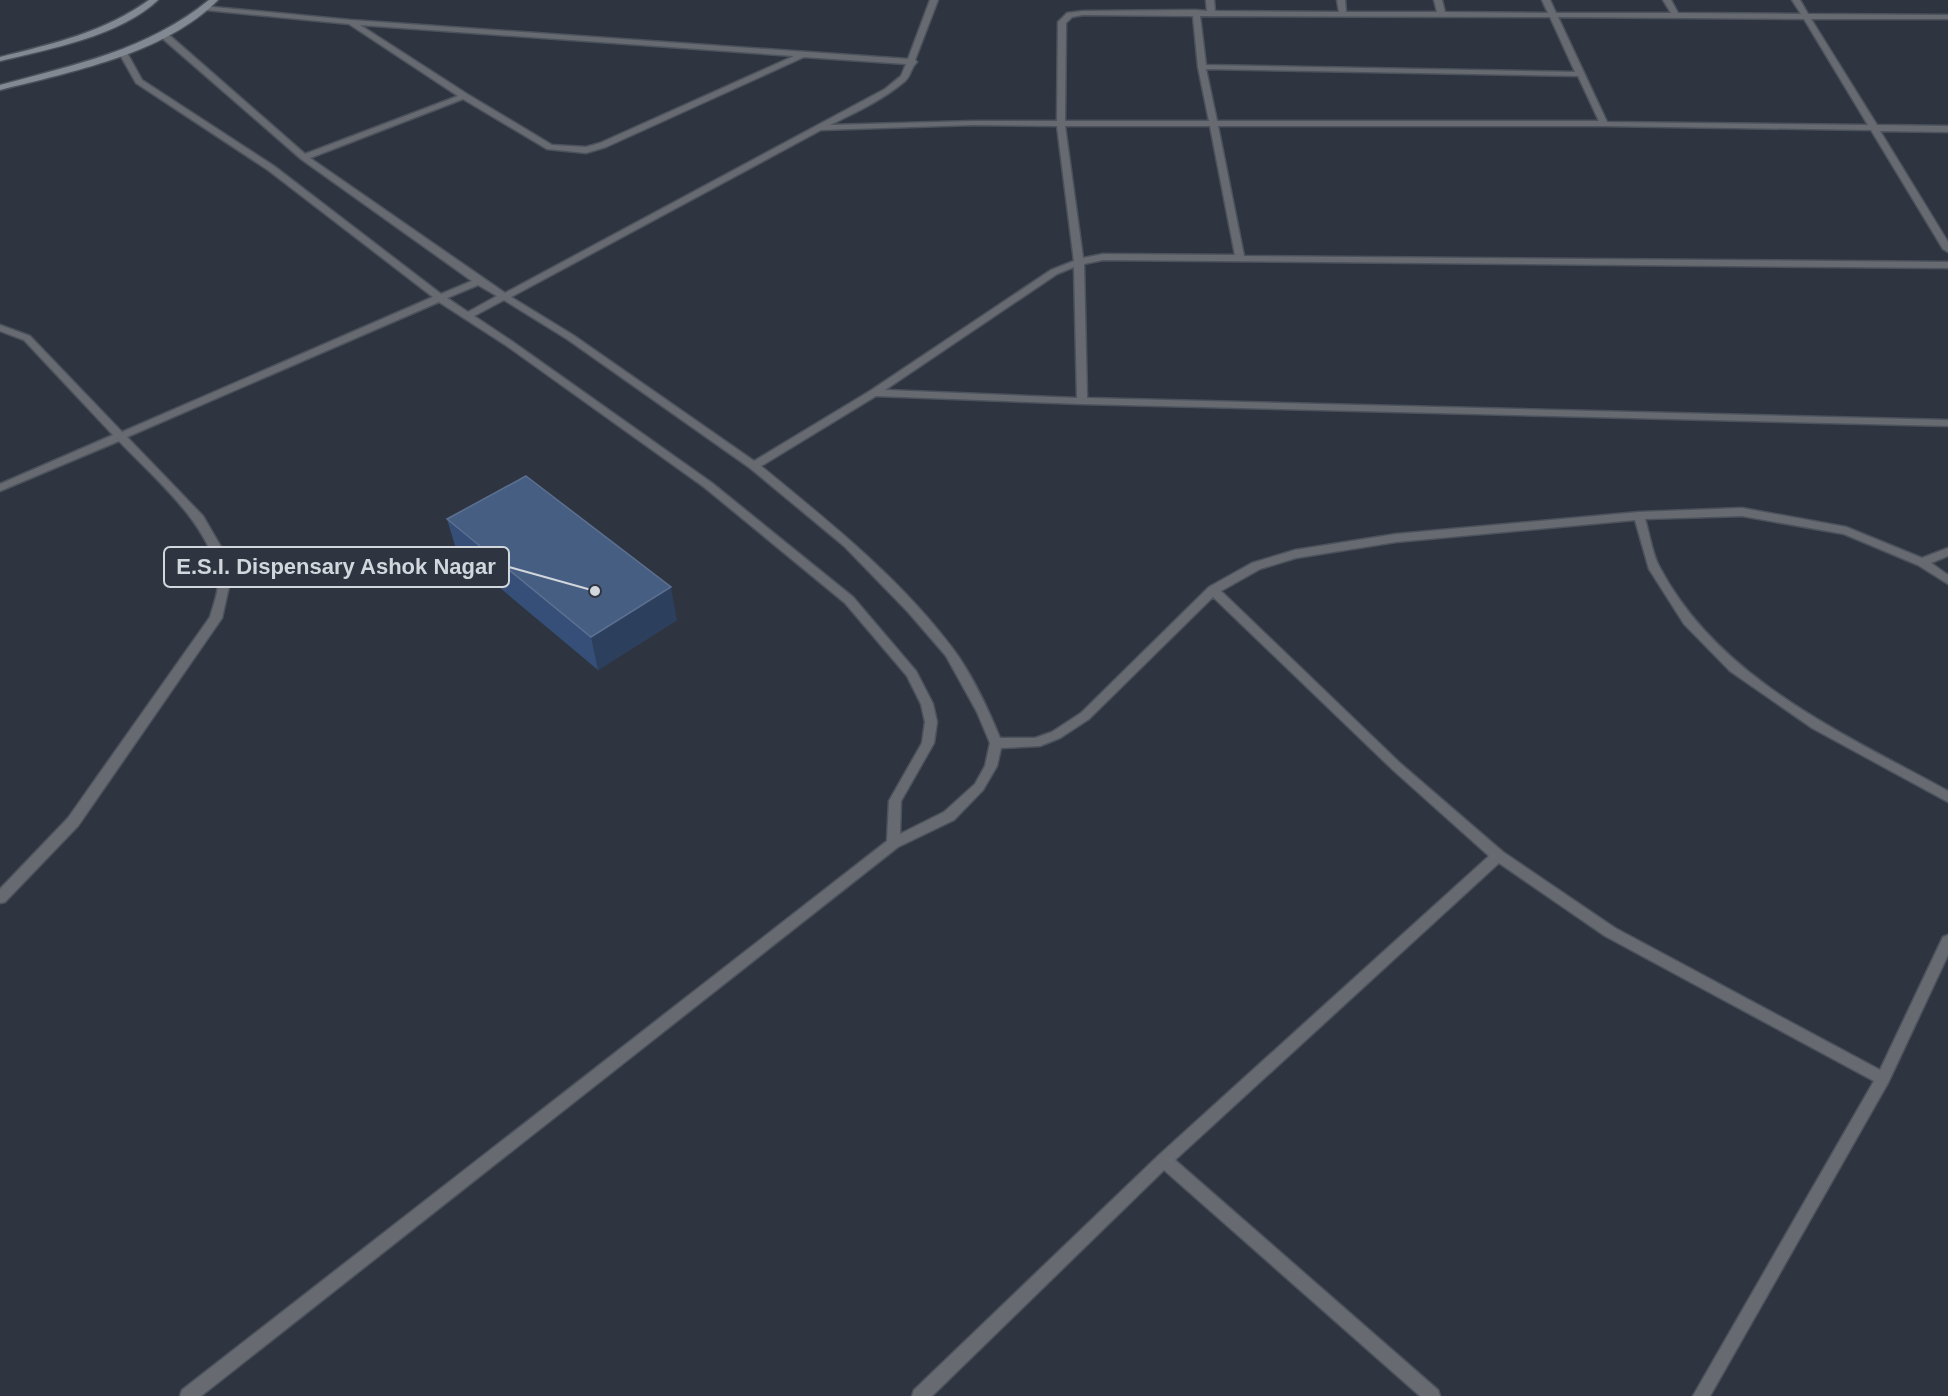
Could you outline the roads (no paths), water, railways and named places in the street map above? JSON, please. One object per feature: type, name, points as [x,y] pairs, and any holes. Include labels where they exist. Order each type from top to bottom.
[{"type":"street","points":[[0,59],[76,38],[127,17],[154,0]]},
{"type":"street","points":[[0,88],[123,53],[165,36],[214,0]]},
{"type":"street","points":[[468,316],[888,91],[905,77],[934,0]]},
{"type":"street","points":[[1210,0],[1211,12]]},
{"type":"street","points":[[1341,0],[1343,14]]},
{"type":"street","points":[[1437,0],[1442,15]]},
{"type":"street","points":[[1546,0],[1604,124]]},
{"type":"street","points":[[1667,0],[1676,15]]},
{"type":"street","points":[[1796,0],[1948,249]]},
{"type":"street","points":[[206,8],[351,22],[912,62]]},
{"type":"street","points":[[1196,12],[1202,66],[1240,257]]},
{"type":"street","points":[[1082,401],[1079,262],[1061,124],[1062,22],[1065,18],[1083,13],[1196,12],[1948,17]]},
{"type":"street","points":[[351,22],[464,96],[550,147],[586,150],[603,145],[801,55]]},
{"type":"street","points":[[165,36],[304,157],[478,281],[570,338],[754,466],[848,543],[920,617],[950,653],[983,712],[996,743],[991,766],[979,787],[949,816],[893,843],[188,1396]]},
{"type":"street","points":[[123,53],[139,81],[271,168],[441,298],[708,485],[849,600],[912,674],[927,704],[931,722],[928,743],[895,801],[893,843]]},
{"type":"street","points":[[1202,66],[1579,74]]},
{"type":"street","points":[[304,157],[464,96]]},
{"type":"street","points":[[820,128],[973,123],[1604,124],[1871,126],[1948,129]]},
{"type":"street","points":[[754,466],[874,393],[1054,272],[1079,262],[1103,257],[1948,265]]},
{"type":"street","points":[[0,488],[478,281]]},
{"type":"street","points":[[0,328],[27,338],[122,435],[199,519],[215,547],[224,582],[216,618],[73,822],[0,898]]},
{"type":"street","points":[[874,393],[1082,401],[1948,423]]},
{"type":"street","points":[[996,743],[1036,743],[1056,735],[1085,716],[1213,590],[1256,566],[1295,554],[1396,538],[1639,516],[1742,512],[1846,531],[1922,561],[1948,580]]},
{"type":"street","points":[[1639,516],[1653,566],[1688,621],[1734,668],[1816,725],[1948,797]]},
{"type":"street","points":[[1922,561],[1948,552]]},
{"type":"street","points":[[1213,590],[1397,767],[1498,856],[1610,932],[1883,1079]]},
{"type":"street","points":[[920,1396],[1164,1160],[1498,856]]},
{"type":"street","points":[[1701,1396],[1883,1079],[1948,941]]},
{"type":"street","points":[[1164,1160],[1432,1396]]},
{"type":"place","name":"E.S.I. Dispensary Ashok Nagar","points":[[595,591]]}]
